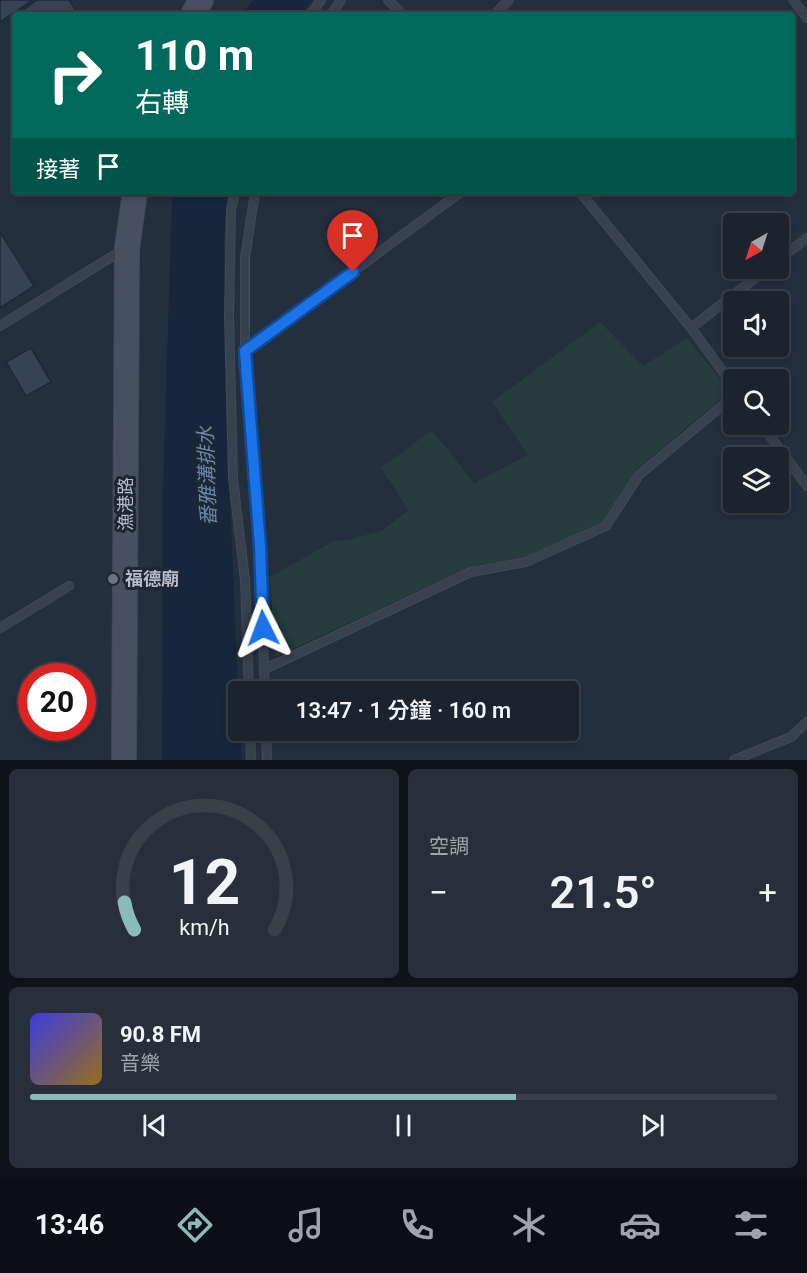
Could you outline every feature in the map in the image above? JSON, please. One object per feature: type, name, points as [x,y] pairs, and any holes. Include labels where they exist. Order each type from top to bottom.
[{"type":"street","name":"漁港路","points":[[124,760],[127,248],[135,195]]},
{"type":"lane","points":[[388,0],[400,12]]},
{"type":"lane","points":[[497,12],[510,0]]},
{"type":"lane","points":[[793,0],[807,18]]},
{"type":"lane","points":[[234,195],[231,210],[229,316],[233,479],[245,580],[249,681]]},
{"type":"lane","points":[[255,195],[245,258],[245,351],[260,546],[265,681]]},
{"type":"lane","points":[[245,351],[457,195]]},
{"type":"lane","points":[[582,195],[691,328],[723,372]]},
{"type":"lane","points":[[789,252],[807,238]]},
{"type":"lane","points":[[0,327],[127,248]]},
{"type":"lane","points":[[691,328],[754,279]]},
{"type":"lane","points":[[265,669],[471,572],[526,562],[606,526],[639,476],[723,405]]},
{"type":"lane","points":[[769,435],[807,486]]},
{"type":"lane","points":[[0,628],[69,586]]},
{"type":"lane","points":[[734,760],[791,737],[807,722]]},
{"type":"lane","points":[[250,741],[251,760]]},
{"type":"lane","points":[[266,741],[267,760]]},
{"type":"green space","points":[[600,322],[643,366],[687,338],[723,382],[723,397],[635,471],[603,522],[525,557],[472,566],[275,657],[270,577],[334,541],[353,539],[383,530],[409,510],[381,468],[432,430],[474,483],[528,455],[492,402]]},
{"type":"water","points":[[253,0],[312,0],[303,12],[244,12]]},
{"type":"water","name":"番雅溝排水","points":[[173,195],[227,195],[224,249],[229,474],[238,681],[228,681],[228,741],[241,741],[242,760],[162,760],[163,489],[172,201]]},
{"type":"building","points":[[0,0],[33,0],[12,12],[0,22]]},
{"type":"building","points":[[37,0],[69,0],[77,12],[20,12]]},
{"type":"building","points":[[0,232],[34,286],[0,308]]},
{"type":"building","points":[[31,348],[51,382],[26,396],[6,362]]},
{"type":"place","name":"福德廟","points":[[113,579]]},
{"type":"route","points":[[263,628],[260,546],[245,351],[353,272]]}]
